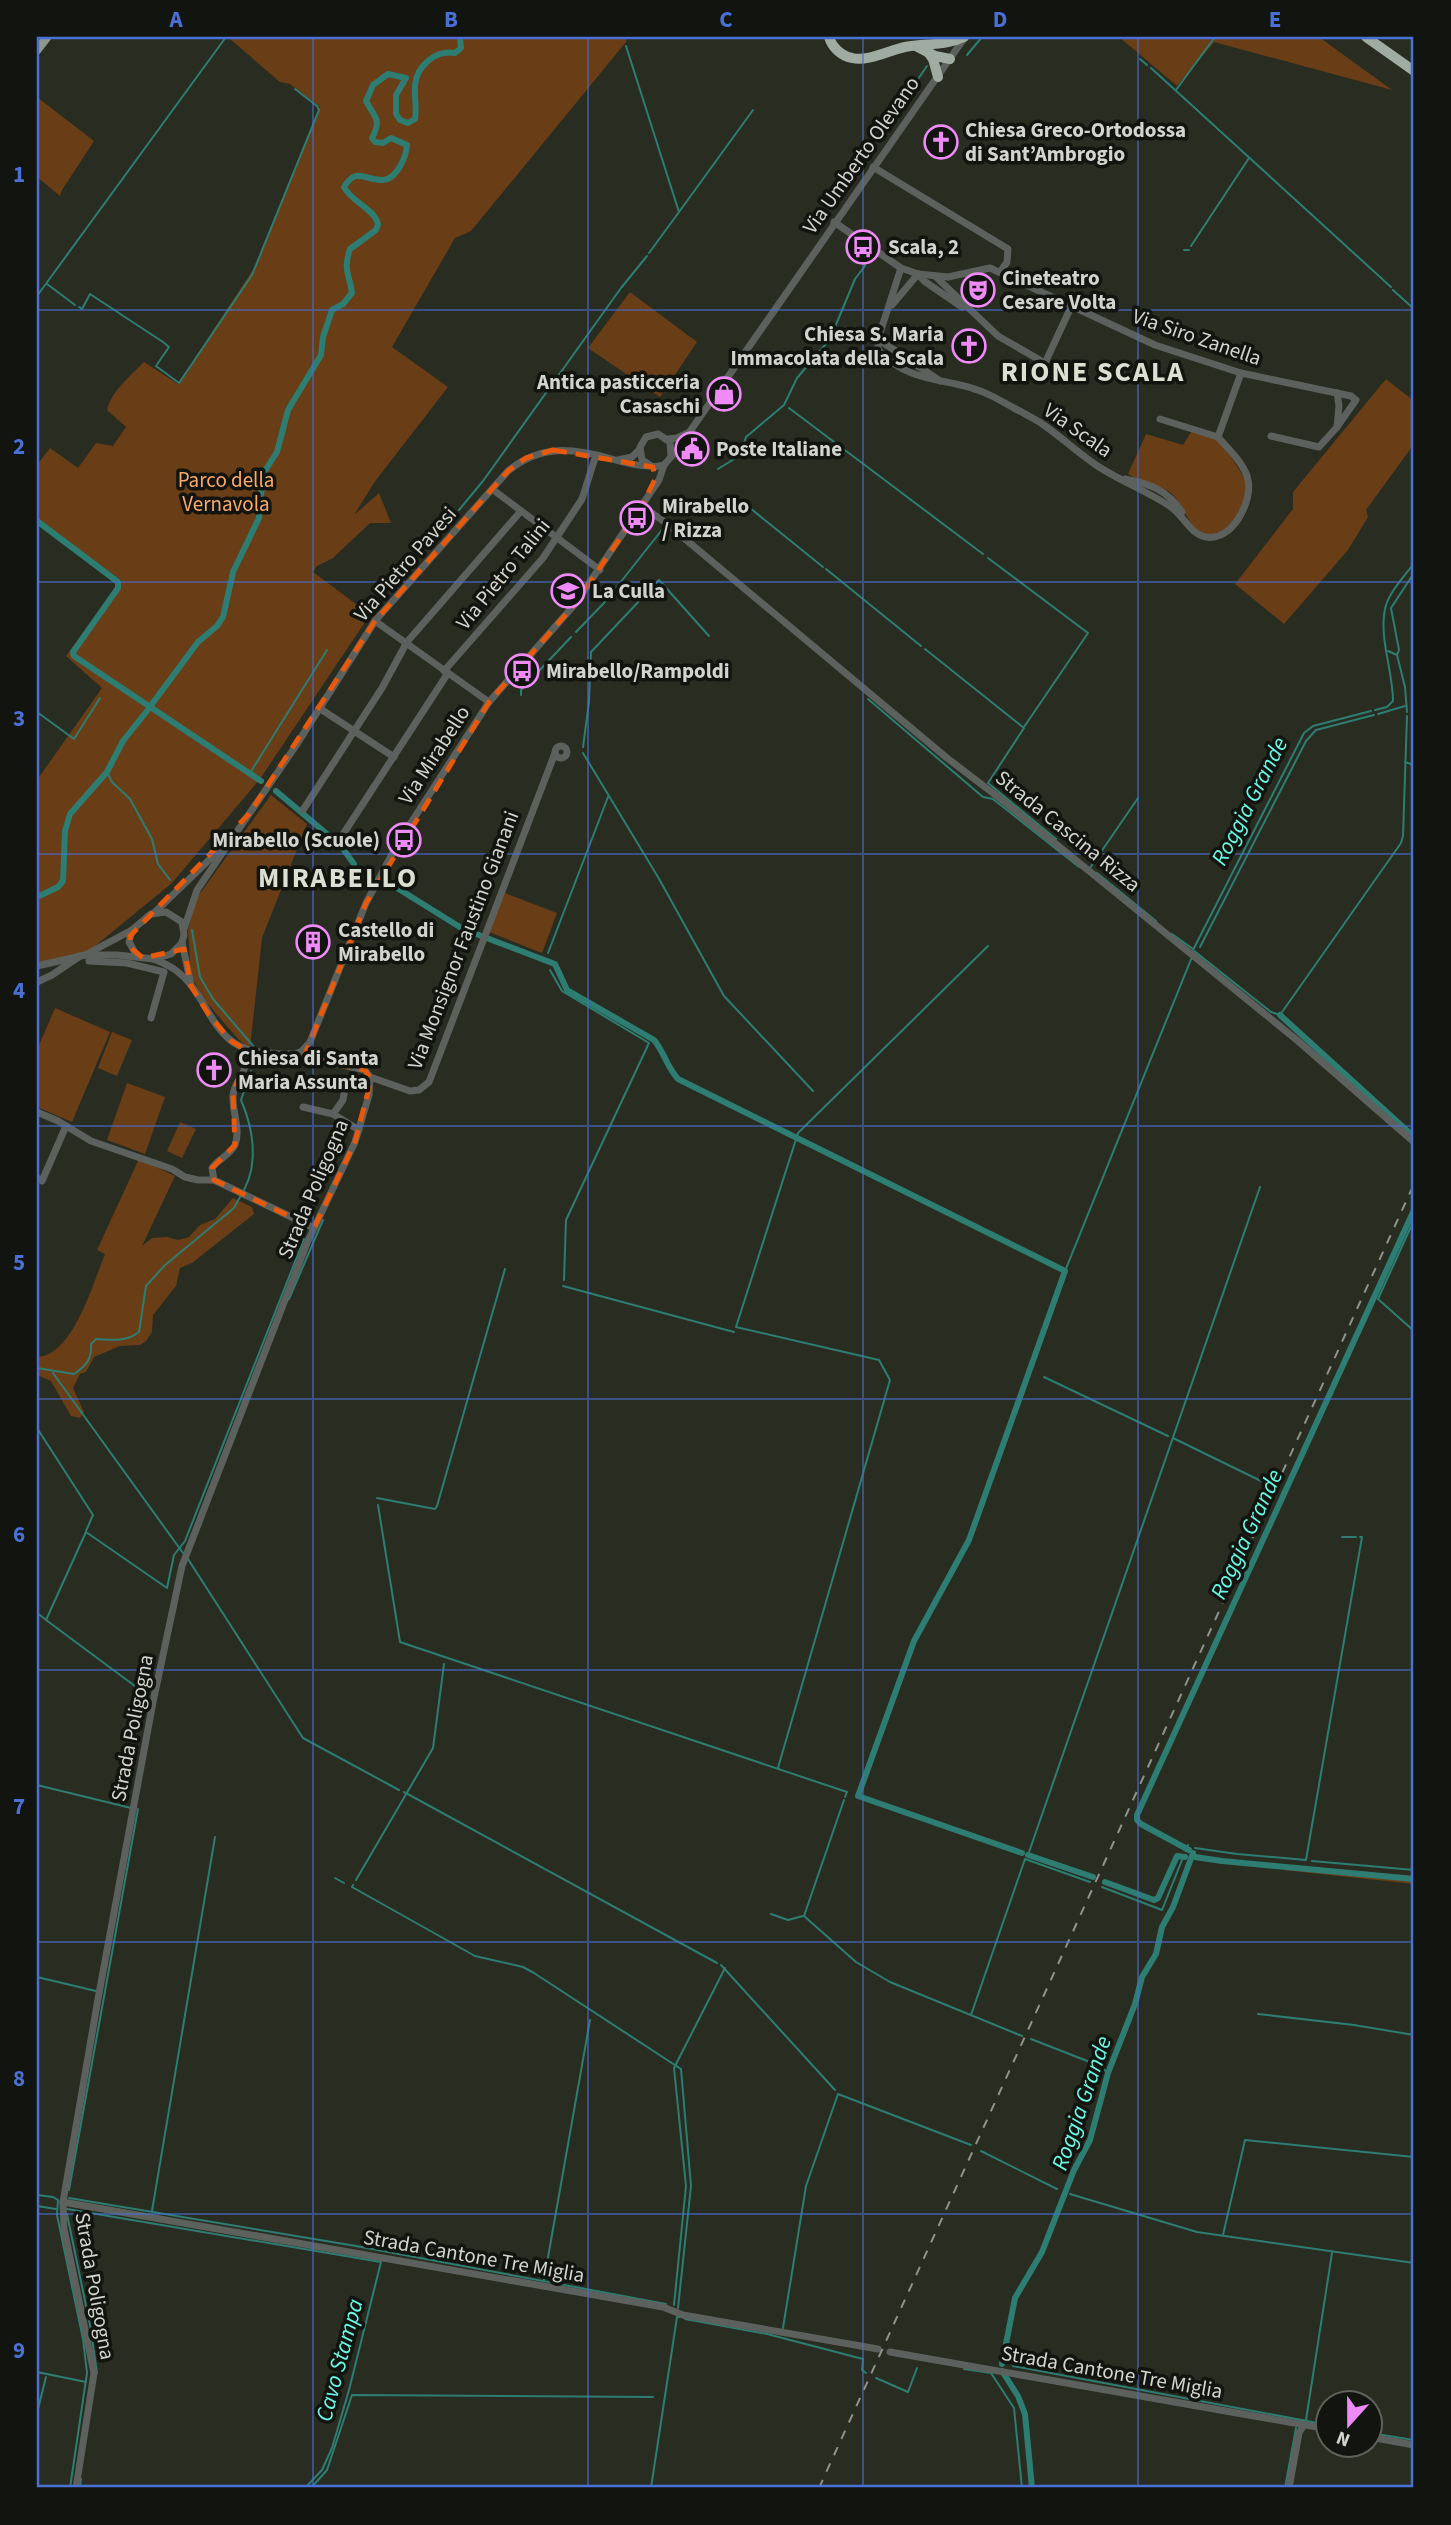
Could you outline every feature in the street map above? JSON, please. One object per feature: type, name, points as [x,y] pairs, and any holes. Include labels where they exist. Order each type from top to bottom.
[{"type":"highway","points":[[829,37],[839,53],[852,58],[915,46],[931,48],[965,37]]},
{"type":"highway","points":[[1366,37],[1414,71]]},
{"type":"highway","points":[[931,48],[950,59]]},
{"type":"highway","points":[[931,48],[938,77]]},
{"type":"main road","points":[[37,50],[47,37]]},
{"type":"street","name":"Via Umberto Olevano","points":[[691,432],[834,222],[965,37]]},
{"type":"street","points":[[834,222],[901,268],[918,274],[948,277],[989,268],[1001,271],[1007,262],[1008,249],[873,167]]},
{"type":"street","name":"Via Scala","points":[[901,268],[878,340],[941,382],[960,384],[995,398],[1039,422],[1095,464],[1174,509],[1198,534],[1208,538],[1218,537],[1240,516],[1249,494],[1248,479],[1238,460],[1218,437]]},
{"type":"street","name":"Via Siro Zanella","points":[[1001,271],[1071,307],[1155,345],[1241,373],[1337,393]]},
{"type":"street","points":[[918,274],[974,315]]},
{"type":"street","name":"Via Scala","points":[[888,310],[918,274]]},
{"type":"street","points":[[934,276],[998,336],[1045,363],[1071,307]]},
{"type":"street","points":[[1160,419],[1218,437],[1241,373]]},
{"type":"street","points":[[1272,436],[1319,447],[1337,427],[1356,401],[1351,396],[1337,393],[1337,427]]},
{"type":"street","points":[[667,439],[691,432]]},
{"type":"street","points":[[671,456],[672,446],[658,434],[649,435],[641,442],[639,450],[642,460],[651,466],[664,465],[691,432]]},
{"type":"street","name":"Via Pietro Pavesi","points":[[184,929],[197,890],[375,621],[514,467],[526,458],[553,450],[651,466]]},
{"type":"street","points":[[614,460],[628,458],[639,450]]},
{"type":"street","name":"Via Pietro Talini","points":[[338,842],[446,672],[544,558],[582,499],[596,455]]},
{"type":"street","name":"Via Mirabello","points":[[302,1052],[309,1045],[348,946],[381,873],[489,702],[575,604],[659,480],[664,465]]},
{"type":"street","name":"Via Mirabello","points":[[650,493],[655,479],[651,466]]},
{"type":"street","points":[[492,489],[600,570]]},
{"type":"street","name":"Strada Cascina Rizza","points":[[642,506],[666,523],[947,758],[1288,1032],[1414,1142]]},
{"type":"street","points":[[303,810],[382,688],[407,642],[521,510]]},
{"type":"street","points":[[375,621],[489,702]]},
{"type":"street","points":[[319,708],[394,757]]},
{"type":"street","name":"Via Monsignor Faustino Gianani","points":[[370,1077],[410,1091],[419,1090],[429,1082],[555,753]]},
{"type":"street","name":"Via Pietro Pavesi","points":[[155,912],[209,860],[249,814]]},
{"type":"street","points":[[37,982],[132,930],[155,912],[172,914],[182,922],[182,942],[191,986]]},
{"type":"street","points":[[132,930],[130,942],[137,956]]},
{"type":"street","points":[[85,957],[148,961],[171,954],[182,942]]},
{"type":"street","points":[[37,966],[85,957],[137,956],[174,969],[191,986],[223,1032],[245,1050],[287,1054],[302,1052],[311,1058],[365,1070],[370,1077]]},
{"type":"street","points":[[148,961],[164,972],[151,1018]]},
{"type":"street","points":[[198,1180],[235,1145],[237,1133],[233,1093],[244,1073],[247,1059],[245,1050]]},
{"type":"street","name":"Strada Poligogna","points":[[76,2488],[94,2373],[64,2229],[63,2202],[153,1702],[182,1566],[243,1404],[314,1228],[359,1130],[369,1096],[370,1077]]},
{"type":"street","points":[[333,1114],[343,1100],[346,1082]]},
{"type":"street","points":[[303,1107],[333,1114],[359,1130]]},
{"type":"street","points":[[37,1111],[91,1141],[173,1169],[185,1177],[214,1180],[314,1228]]},
{"type":"street","points":[[37,1178],[43,1181],[66,1126]]},
{"type":"street","points":[[212,1168],[214,1180]]},
{"type":"street","name":"Strada Cantone Tre Miglia","points":[[63,2202],[650,2305],[683,2315],[878,2349]]},
{"type":"street","name":"Strada Cantone Tre Miglia","points":[[890,2351],[1314,2427]]},
{"type":"street","points":[[1289,2488],[1299,2433],[1304,2425]]},
{"type":"street","points":[[1384,2440],[1414,2445]]},
{"type":"highlighted area","points":[[553,450],[653,467],[655,479],[642,506],[575,604],[489,702],[366,903],[304,1057],[365,1070],[371,1080],[355,1142],[314,1228],[214,1180],[212,1168],[235,1145],[233,1093],[249,1052],[231,1041],[209,1015],[191,986],[184,949],[143,958],[131,948],[130,936],[249,814],[375,621],[508,471],[526,458]]},
{"type":"green space","name":"Parco della Vernavola","points":[[626,37],[626,42],[471,231],[455,238],[392,347],[448,387],[376,480],[354,515],[379,493],[391,523],[370,523],[333,558],[317,566],[313,572],[356,604],[367,619],[260,779],[172,883],[89,951],[37,963],[37,780],[102,688],[66,656],[121,580],[37,520],[37,465],[50,448],[78,468],[96,443],[113,446],[126,427],[107,410],[117,390],[144,362],[178,384],[256,265],[320,107],[290,84],[280,82],[230,39]]},
{"type":"green space","points":[[1119,37],[1319,37],[1392,90],[1214,42],[1177,86]]},
{"type":"green space","points":[[37,97],[94,141],[60,196],[37,177]]},
{"type":"green space","points":[[630,292],[697,342],[660,397],[588,348]]},
{"type":"green space","points":[[1386,379],[1414,401],[1414,444],[1366,510],[1368,517],[1348,550],[1284,624],[1235,584],[1293,509],[1293,492]]},
{"type":"green space","points":[[1191,432],[1217,440],[1240,471],[1247,488],[1237,516],[1231,524],[1215,534],[1206,534],[1195,528],[1167,490],[1128,474],[1146,434],[1183,445]]},
{"type":"green space","points":[[271,795],[307,824],[262,938],[250,1048],[239,1040],[206,1002],[191,976],[188,930],[196,899]]},
{"type":"green space","points":[[505,893],[557,913],[542,953],[489,932]]},
{"type":"green space","points":[[55,1008],[110,1032],[72,1122],[37,1107],[37,1050]]},
{"type":"green space","points":[[112,1032],[132,1040],[117,1076],[98,1068]]},
{"type":"green space","points":[[127,1083],[165,1097],[145,1154],[107,1140]]},
{"type":"green space","points":[[180,1122],[196,1129],[182,1158],[167,1151]]},
{"type":"green space","points":[[139,1159],[175,1176],[142,1246],[152,1238],[167,1237],[178,1240],[189,1237],[200,1225],[215,1219],[233,1198],[252,1207],[254,1214],[192,1263],[180,1268],[176,1286],[153,1315],[152,1332],[146,1341],[140,1345],[120,1346],[94,1357],[73,1388],[84,1412],[80,1418],[71,1416],[51,1381],[37,1375],[37,1357],[50,1353],[61,1345],[80,1316],[105,1254],[97,1250]]},
{"type":"green space","points":[[1291,1865],[1414,1876],[1414,1884],[1283,1870]]},
{"type":"waterway","points":[[37,296],[226,37]]},
{"type":"waterway","points":[[152,704],[198,642],[217,626],[223,617],[233,572],[259,518],[263,474],[277,452],[288,410],[321,355],[323,337],[332,310],[343,304],[352,293],[347,267],[350,249],[376,230],[378,224],[375,218],[344,187],[357,176],[376,180],[388,179],[400,167],[405,155],[407,145],[391,138],[383,143],[375,142],[372,138],[377,122],[366,101],[373,85],[388,74],[406,78],[396,95],[396,114],[400,120],[408,123],[415,119],[415,85],[419,71],[429,60],[441,54],[455,53],[461,48],[460,37]]},
{"type":"waterway","points":[[967,55],[982,37]]},
{"type":"waterway","points":[[1176,90],[1215,37]]},
{"type":"waterway","points":[[626,46],[679,212],[649,253]]},
{"type":"waterway","points":[[1140,59],[1147,65]]},
{"type":"waterway","points":[[840,193],[927,66]]},
{"type":"waterway","points":[[1151,68],[1391,287]]},
{"type":"waterway","points":[[79,307],[82,309],[90,294],[163,342],[169,347],[156,366],[179,383],[252,275],[319,110],[295,89]]},
{"type":"waterway","points":[[679,212],[753,110]]},
{"type":"waterway","points":[[1191,246],[1249,158]]},
{"type":"waterway","points":[[1184,250],[1189,250]]},
{"type":"waterway","points":[[718,469],[739,456],[746,437],[784,405],[797,378],[830,339],[855,279],[865,266],[865,251]]},
{"type":"waterway","points":[[459,510],[647,256]]},
{"type":"waterway","points":[[47,284],[75,305]]},
{"type":"waterway","points":[[1393,290],[1414,309]]},
{"type":"waterway","points":[[789,408],[983,554]]},
{"type":"waterway","points":[[745,504],[823,567]]},
{"type":"waterway","points":[[37,521],[118,582],[118,588],[73,652],[74,656],[261,781]]},
{"type":"waterway","points":[[576,632],[604,603],[665,526]]},
{"type":"waterway","points":[[988,558],[1088,633],[1024,727]]},
{"type":"waterway","name":"Roggia Grande","points":[[1375,710],[1387,707],[1393,701],[1384,632],[1385,609],[1393,591],[1414,563]]},
{"type":"waterway","points":[[826,569],[921,646]]},
{"type":"waterway","points":[[1397,655],[1399,650],[1391,608],[1414,573]]},
{"type":"waterway","points":[[583,747],[589,702],[591,652],[659,580],[709,636]]},
{"type":"waterway","points":[[521,695],[521,690],[571,637]]},
{"type":"waterway","points":[[925,649],[1024,728],[988,783],[1056,839]]},
{"type":"waterway","points":[[250,773],[327,650]]},
{"type":"waterway","points":[[1388,651],[1397,655],[1405,687],[1407,712]]},
{"type":"waterway","points":[[37,712],[74,739],[100,698]]},
{"type":"waterway","points":[[868,699],[983,797],[993,799],[1079,867]]},
{"type":"waterway","points":[[1378,714],[1405,706]]},
{"type":"waterway","points":[[37,897],[58,887],[63,881],[65,831],[70,814],[107,772],[123,741],[147,711]]},
{"type":"waterway","name":"Roggia Grande","points":[[1371,711],[1313,726],[1304,733],[1193,950],[1271,1012],[1280,1015],[1401,843],[1407,716]]},
{"type":"waterway","points":[[1200,947],[1306,741],[1316,730],[1374,715]]},
{"type":"waterway","points":[[583,753],[658,877],[724,996],[813,1091]]},
{"type":"waterway","points":[[1405,762],[1414,765]]},
{"type":"waterway","points":[[107,772],[112,782],[130,799],[152,839],[158,864],[170,880]]},
{"type":"waterway","points":[[276,791],[334,840]]},
{"type":"waterway","points":[[548,953],[608,797]]},
{"type":"waterway","points":[[1090,868],[1138,798]]},
{"type":"waterway","points":[[341,846],[354,864]]},
{"type":"waterway","name":"Roggia Grande","points":[[1097,873],[1156,921]]},
{"type":"waterway","points":[[381,878],[463,929],[555,964],[567,990],[654,1040],[678,1079],[1065,1271],[969,1540],[914,1641],[858,1796],[1022,1853]]},
{"type":"waterway","points":[[192,930],[200,977],[213,999],[254,1047]]},
{"type":"waterway","name":"Roggia Grande","points":[[1172,934],[1193,949]]},
{"type":"waterway","points":[[778,1768],[890,1380],[879,1360],[736,1327],[798,1133],[988,946]]},
{"type":"waterway","points":[[1065,1271],[1192,957]]},
{"type":"waterway","points":[[550,970],[562,991],[649,1043],[566,1220],[564,1280]]},
{"type":"waterway","name":"Roggia Grande","points":[[1280,1015],[1414,1137]]},
{"type":"waterway","points":[[244,1190],[252,1168],[253,1145],[241,1100],[251,1071]]},
{"type":"waterway","points":[[1028,1855],[1260,1187]]},
{"type":"waterway","points":[[37,1368],[74,1374],[87,1362],[91,1344],[96,1339],[124,1339],[139,1332],[146,1286],[165,1265],[234,1208],[241,1195]]},
{"type":"waterway","name":"Roggia Grande","points":[[1189,1850],[1141,1824],[1137,1815],[1414,1210]]},
{"type":"waterway","points":[[289,1299],[323,1220]]},
{"type":"waterway","points":[[1414,1220],[1378,1299],[1414,1331]]},
{"type":"waterway","points":[[143,1692],[46,1620],[86,1532],[167,1588],[174,1555],[185,1541],[304,1239]]},
{"type":"waterway","points":[[377,1498],[435,1509],[437,1506],[505,1269]]},
{"type":"waterway","points":[[563,1286],[734,1332]]},
{"type":"waterway","points":[[53,1373],[183,1553]]},
{"type":"waterway","points":[[1044,1377],[1168,1436]]},
{"type":"waterway","points":[[37,1428],[93,1515],[86,1531]]},
{"type":"waterway","points":[[1173,1438],[1261,1481]]},
{"type":"waterway","points":[[378,1505],[400,1642],[847,1792],[845,1797]]},
{"type":"waterway","points":[[1342,1537],[1356,1537]]},
{"type":"waterway","points":[[1195,1848],[1306,1860],[1360,1537]]},
{"type":"waterway","points":[[188,1559],[303,1738],[399,1790]]},
{"type":"waterway","points":[[37,1613],[45,1619]]},
{"type":"waterway","points":[[356,1880],[433,1748],[444,1664]]},
{"type":"waterway","points":[[37,1785],[131,1808]]},
{"type":"waterway","points":[[404,1792],[717,1963]]},
{"type":"waterway","points":[[844,1800],[804,1916],[856,1962],[890,1982],[1022,2036]]},
{"type":"waterway","points":[[69,2190],[138,1809]]},
{"type":"waterway","points":[[152,2211],[215,1837]]},
{"type":"waterway","name":"Roggia Grande","points":[[1186,1851],[1188,1845]]},
{"type":"waterway","name":"Roggia Grande","points":[[1002,2364],[1015,2298],[1042,2252],[1074,2170],[1090,2140],[1108,2073],[1135,2004],[1142,1977],[1156,1954],[1162,1927],[1173,1907],[1193,1853]]},
{"type":"waterway","points":[[1028,1855],[1093,1877]]},
{"type":"waterway","points":[[1102,1887],[1162,1910],[1184,1855]]},
{"type":"waterway","points":[[1105,1882],[1154,1900],[1158,1898],[1177,1856],[1185,1857]]},
{"type":"waterway","points":[[1195,1857],[1414,1879]]},
{"type":"waterway","points":[[971,2015],[1025,1859],[1090,1882]]},
{"type":"waterway","points":[[1312,1861],[1414,1870]]},
{"type":"waterway","points":[[335,1878],[344,1883]]},
{"type":"waterway","points":[[353,1885],[352,1887],[475,1956],[523,1967],[534,1973],[681,2069],[691,2186],[678,2308]]},
{"type":"waterway","points":[[771,1914],[788,1920],[803,1916]]},
{"type":"waterway","points":[[721,1965],[835,2090]]},
{"type":"waterway","points":[[674,2305],[686,2186],[674,2068],[725,1968]]},
{"type":"waterway","points":[[37,1977],[96,1991]]},
{"type":"waterway","points":[[1258,2014],[1414,2035]]},
{"type":"waterway","points":[[544,2280],[590,2020]]},
{"type":"waterway","points":[[1031,2039],[1100,2066],[1108,2073]]},
{"type":"waterway","points":[[783,2328],[806,2186],[838,2094],[971,2145]]},
{"type":"waterway","points":[[1223,2235],[1245,2140],[1414,2157]]},
{"type":"waterway","points":[[981,2151],[1057,2189]]},
{"type":"waterway","points":[[1070,2194],[1197,2232],[1414,2263]]},
{"type":"waterway","points":[[37,2195],[58,2200],[57,2215],[83,2339],[87,2373],[70,2488]]},
{"type":"waterway","points":[[69,2198],[356,2246],[666,2304]]},
{"type":"waterway","points":[[37,2206],[56,2209]]},
{"type":"waterway","name":"Cavo Stampa","points":[[67,2209],[381,2262],[332,2448],[322,2470],[305,2488]]},
{"type":"waterway","points":[[67,2214],[97,2373]]},
{"type":"waterway","points":[[1306,2420],[1332,2253]]},
{"type":"waterway","points":[[651,2488],[677,2317],[680,2317]]},
{"type":"waterway","points":[[685,2319],[767,2334],[863,2359],[862,2370],[866,2373]]},
{"type":"waterway","points":[[1013,2366],[1314,2422]]},
{"type":"waterway","points":[[876,2378],[908,2392],[917,2368]]},
{"type":"waterway","points":[[964,2369],[991,2373],[1014,2408],[1022,2488]]},
{"type":"waterway","name":"Roggia Grande","points":[[1002,2371],[1018,2396],[1025,2414],[1032,2488]]},
{"type":"waterway","points":[[37,2372],[86,2382]]},
{"type":"waterway","points":[[37,2413],[46,2377]]},
{"type":"waterway","name":"Cavo Stampa","points":[[311,2488],[327,2470],[352,2395],[653,2397]]},
{"type":"waterway","points":[[1285,2488],[1296,2428]]},
{"type":"waterway","points":[[1384,2435],[1414,2440]]},
{"type":"waterway","points":[[80,2488],[81,2479]]},
{"type":"railway","points":[[819,2488],[1414,1184]]},
{"type":"place","name":"Chiesa Greco-Ortodossa di Sant’Ambrogio","points":[[941,142]]},
{"type":"place","name":"Scala, 2","points":[[863,247]]},
{"type":"place","name":"Cineteatro Cesare Volta","points":[[978,290]]},
{"type":"place","name":"Chiesa S. Maria Immacolata della Scala","points":[[969,346]]},
{"type":"place","name":"Antica pasticceria Casaschi","points":[[724,394]]},
{"type":"place","name":"Poste Italiane","points":[[692,449]]},
{"type":"place","name":"Mirabello / Rizza","points":[[637,518]]},
{"type":"place","name":"La Culla","points":[[568,591]]},
{"type":"place","name":"Mirabello/Rampoldi","points":[[522,671]]},
{"type":"place","name":"Mirabello (Scuole)","points":[[404,840]]},
{"type":"place","name":"Castello di Mirabello","points":[[313,942]]},
{"type":"place","name":"Chiesa di Santa Maria Assunta","points":[[214,1070]]},
{"type":"district","name":"RIONE SCALA","points":[[1093,371]]},
{"type":"district","name":"MIRABELLO","points":[[338,877]]}]
